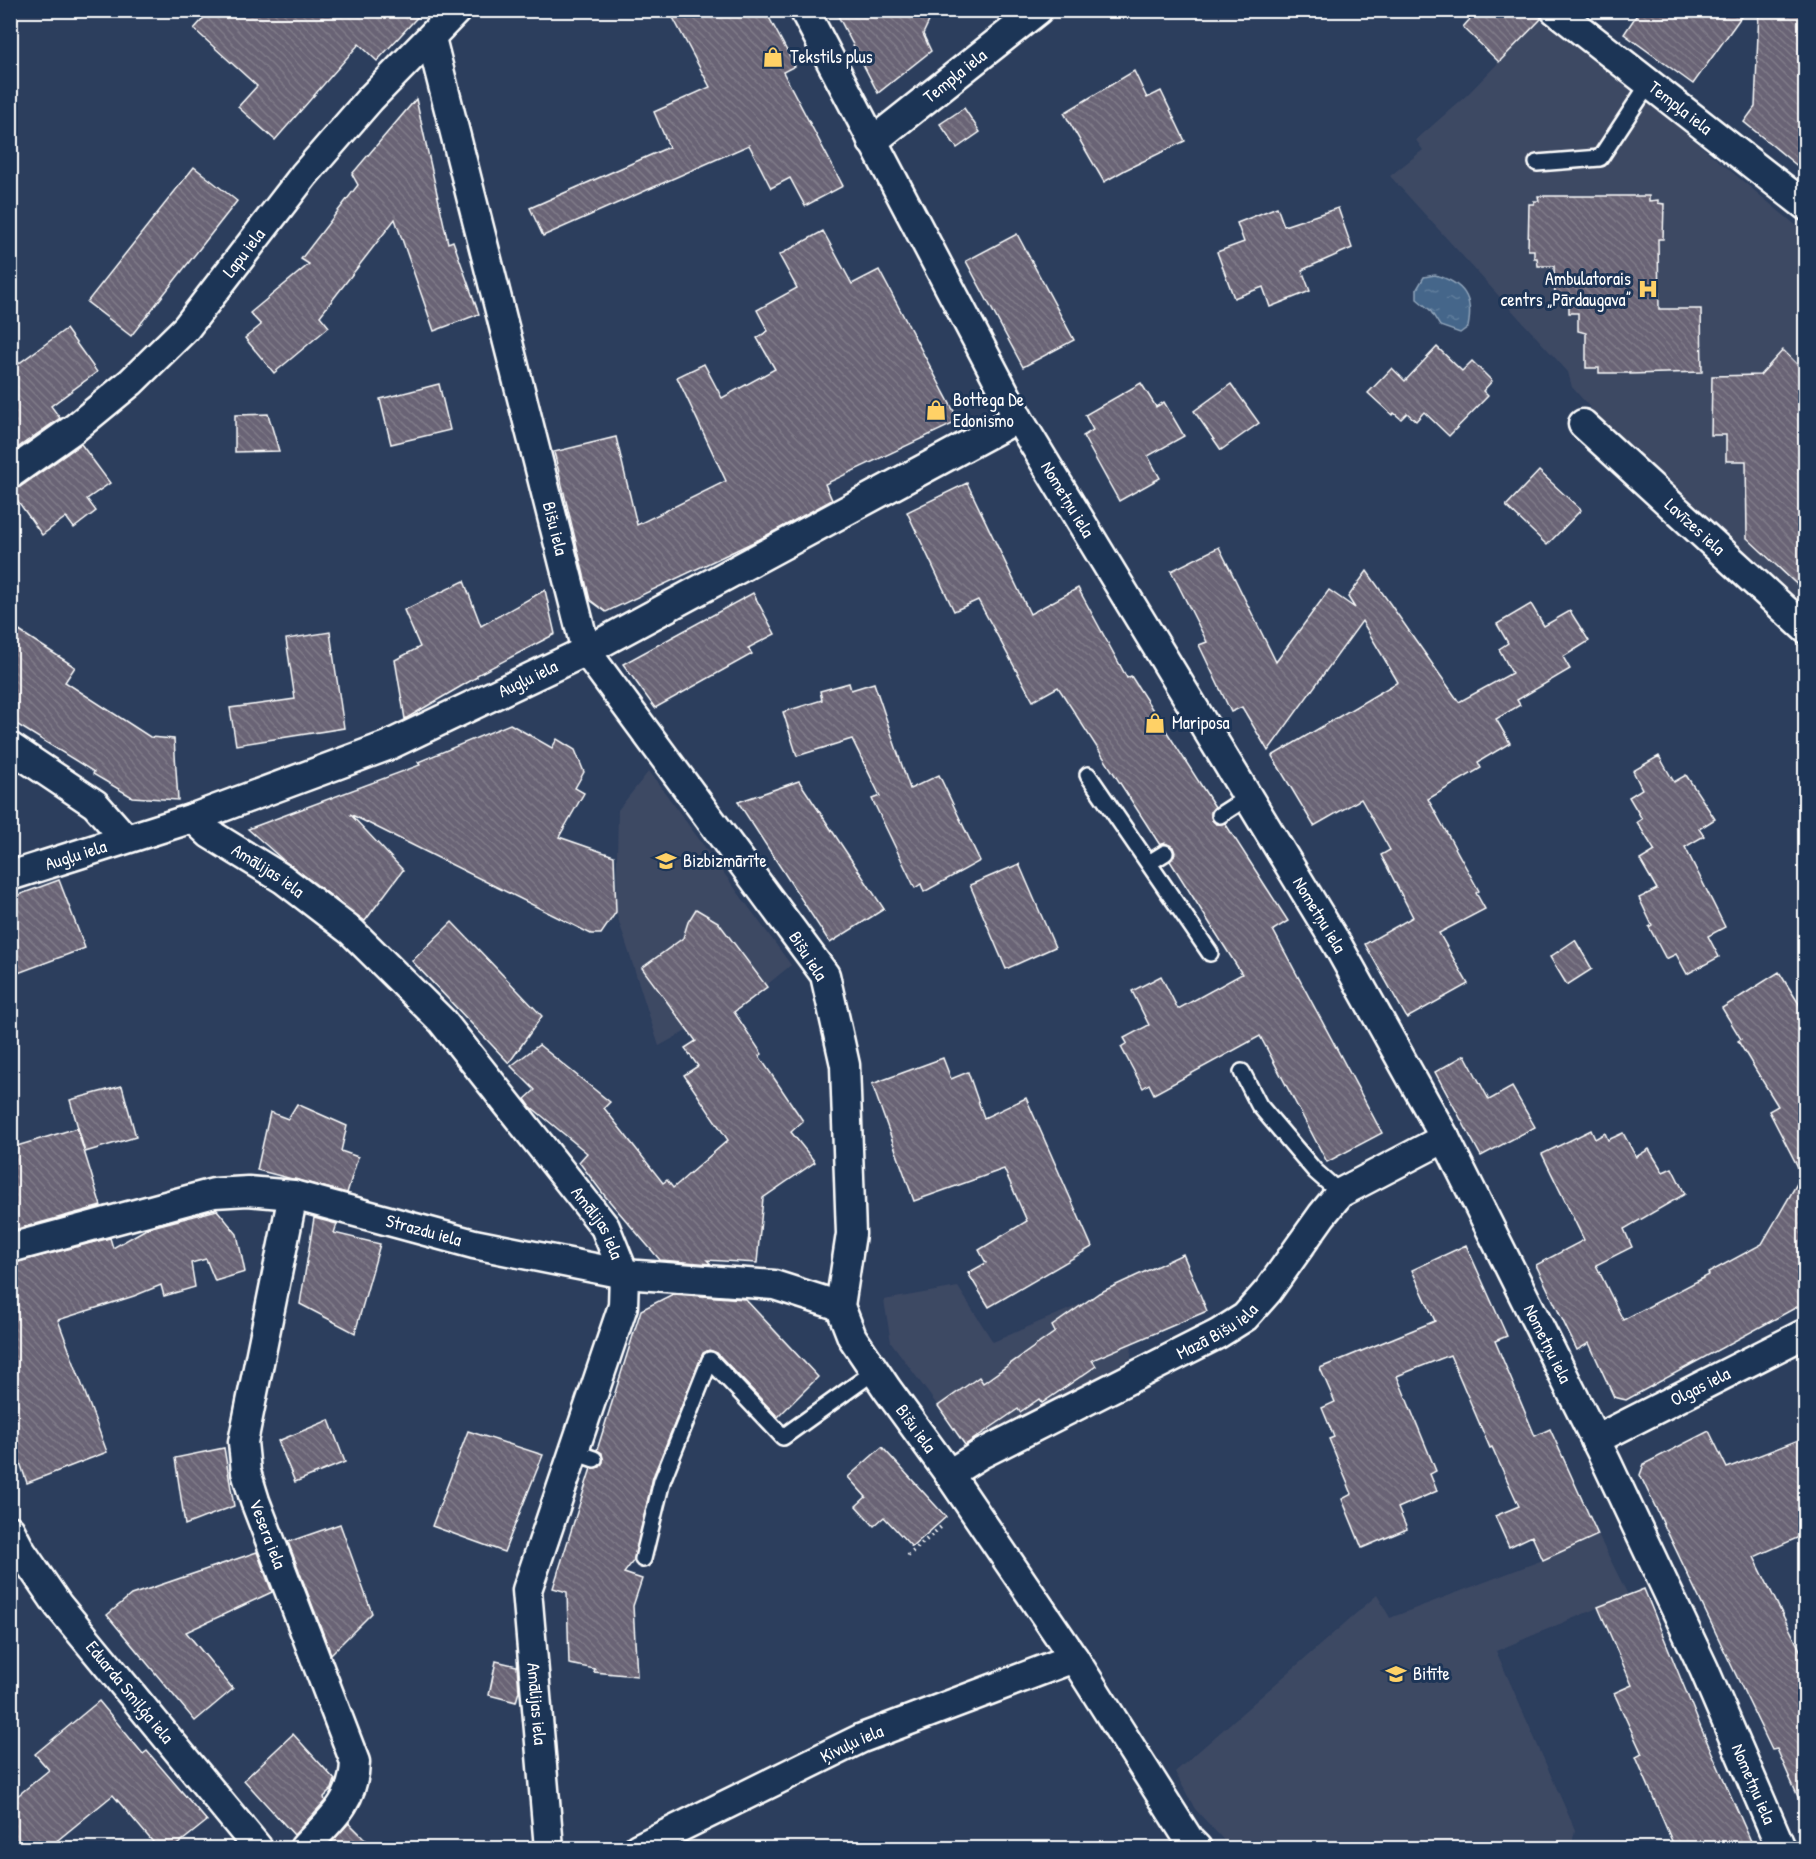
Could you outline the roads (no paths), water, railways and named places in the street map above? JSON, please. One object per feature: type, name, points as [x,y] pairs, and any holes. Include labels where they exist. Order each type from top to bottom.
[{"type":"street","name":"Lapu iela","points":[[10,474],[75,428],[131,382],[186,328],[304,175],[370,99],[457,10]]},
{"type":"street","name":"Nometņu iela","points":[[804,10],[1017,418],[1337,944],[1445,1138],[1595,1440],[1704,1669],[1782,1848]]},
{"type":"street","name":"Tempļa iela","points":[[872,142],[1038,10]]},
{"type":"street","name":"Tempļa iela","points":[[1555,10],[1648,85],[1806,206]]},
{"type":"street","name":"Bišu iela","points":[[431,38],[586,651],[825,975],[844,1065],[852,1234],[840,1306],[852,1337],[949,1474],[1074,1658],[1186,1846]]},
{"type":"street","name":"Augļu iela","points":[[10,876],[193,818],[387,746],[586,651],[1017,418]]},
{"type":"street","name":"Lavīzes iela","points":[[1583,424],[1701,522],[1806,629]]},
{"type":"street","points":[[10,747],[95,804],[125,838]]},
{"type":"street","name":"Amālijas iela","points":[[193,818],[210,834],[283,879],[352,932],[442,1021],[605,1227],[624,1274],[623,1306],[584,1455],[527,1590],[549,1848]]},
{"type":"street","name":"Mazā Bišu iela","points":[[949,1474],[981,1454],[1218,1334],[1245,1317],[1268,1291],[1340,1193],[1445,1138]]},
{"type":"street","name":"Strazdu iela","points":[[10,1248],[214,1193],[248,1191],[293,1196],[474,1244],[624,1274],[774,1284],[840,1306]]},
{"type":"street","name":"Vesera iela","points":[[293,1196],[243,1442],[246,1472],[255,1500],[355,1762],[355,1779],[343,1807],[304,1848]]},
{"type":"street","name":"Olgas iela","points":[[1595,1440],[1806,1333]]},
{"type":"street","name":"Eduarda Smiļģa iela","points":[[10,1530],[21,1551],[58,1605],[258,1848]]},
{"type":"street","name":"Ķivuļu iela","points":[[638,1848],[862,1738],[1074,1658]]},
{"type":"lane","points":[[1537,163],[1600,158],[1648,85]]},
{"type":"lane","points":[[1088,774],[1210,952]]},
{"type":"lane","points":[[1220,815],[1248,797]]},
{"type":"lane","points":[[1149,863],[1165,853]]},
{"type":"lane","points":[[1242,1072],[1259,1105],[1315,1171],[1340,1193]]},
{"type":"lane","points":[[643,1559],[660,1480],[710,1360],[783,1437],[875,1371]]},
{"type":"water","points":[[1435,275],[1453,282],[1465,293],[1469,308],[1468,327],[1460,333],[1440,326],[1430,310],[1417,299],[1417,289],[1424,277]]},
{"type":"place","name":"Tekstils plus","points":[[773,57]]},
{"type":"place","name":"Ambulatorais centrs „Pārdaugava”","points":[[1648,289]]},
{"type":"place","name":"Bottega De Edonismo","points":[[936,410]]},
{"type":"place","name":"Mariposa","points":[[1155,723]]},
{"type":"place","name":"Bizbizmārīte","points":[[666,861]]},
{"type":"place","name":"Bitīte","points":[[1396,1674]]}]
